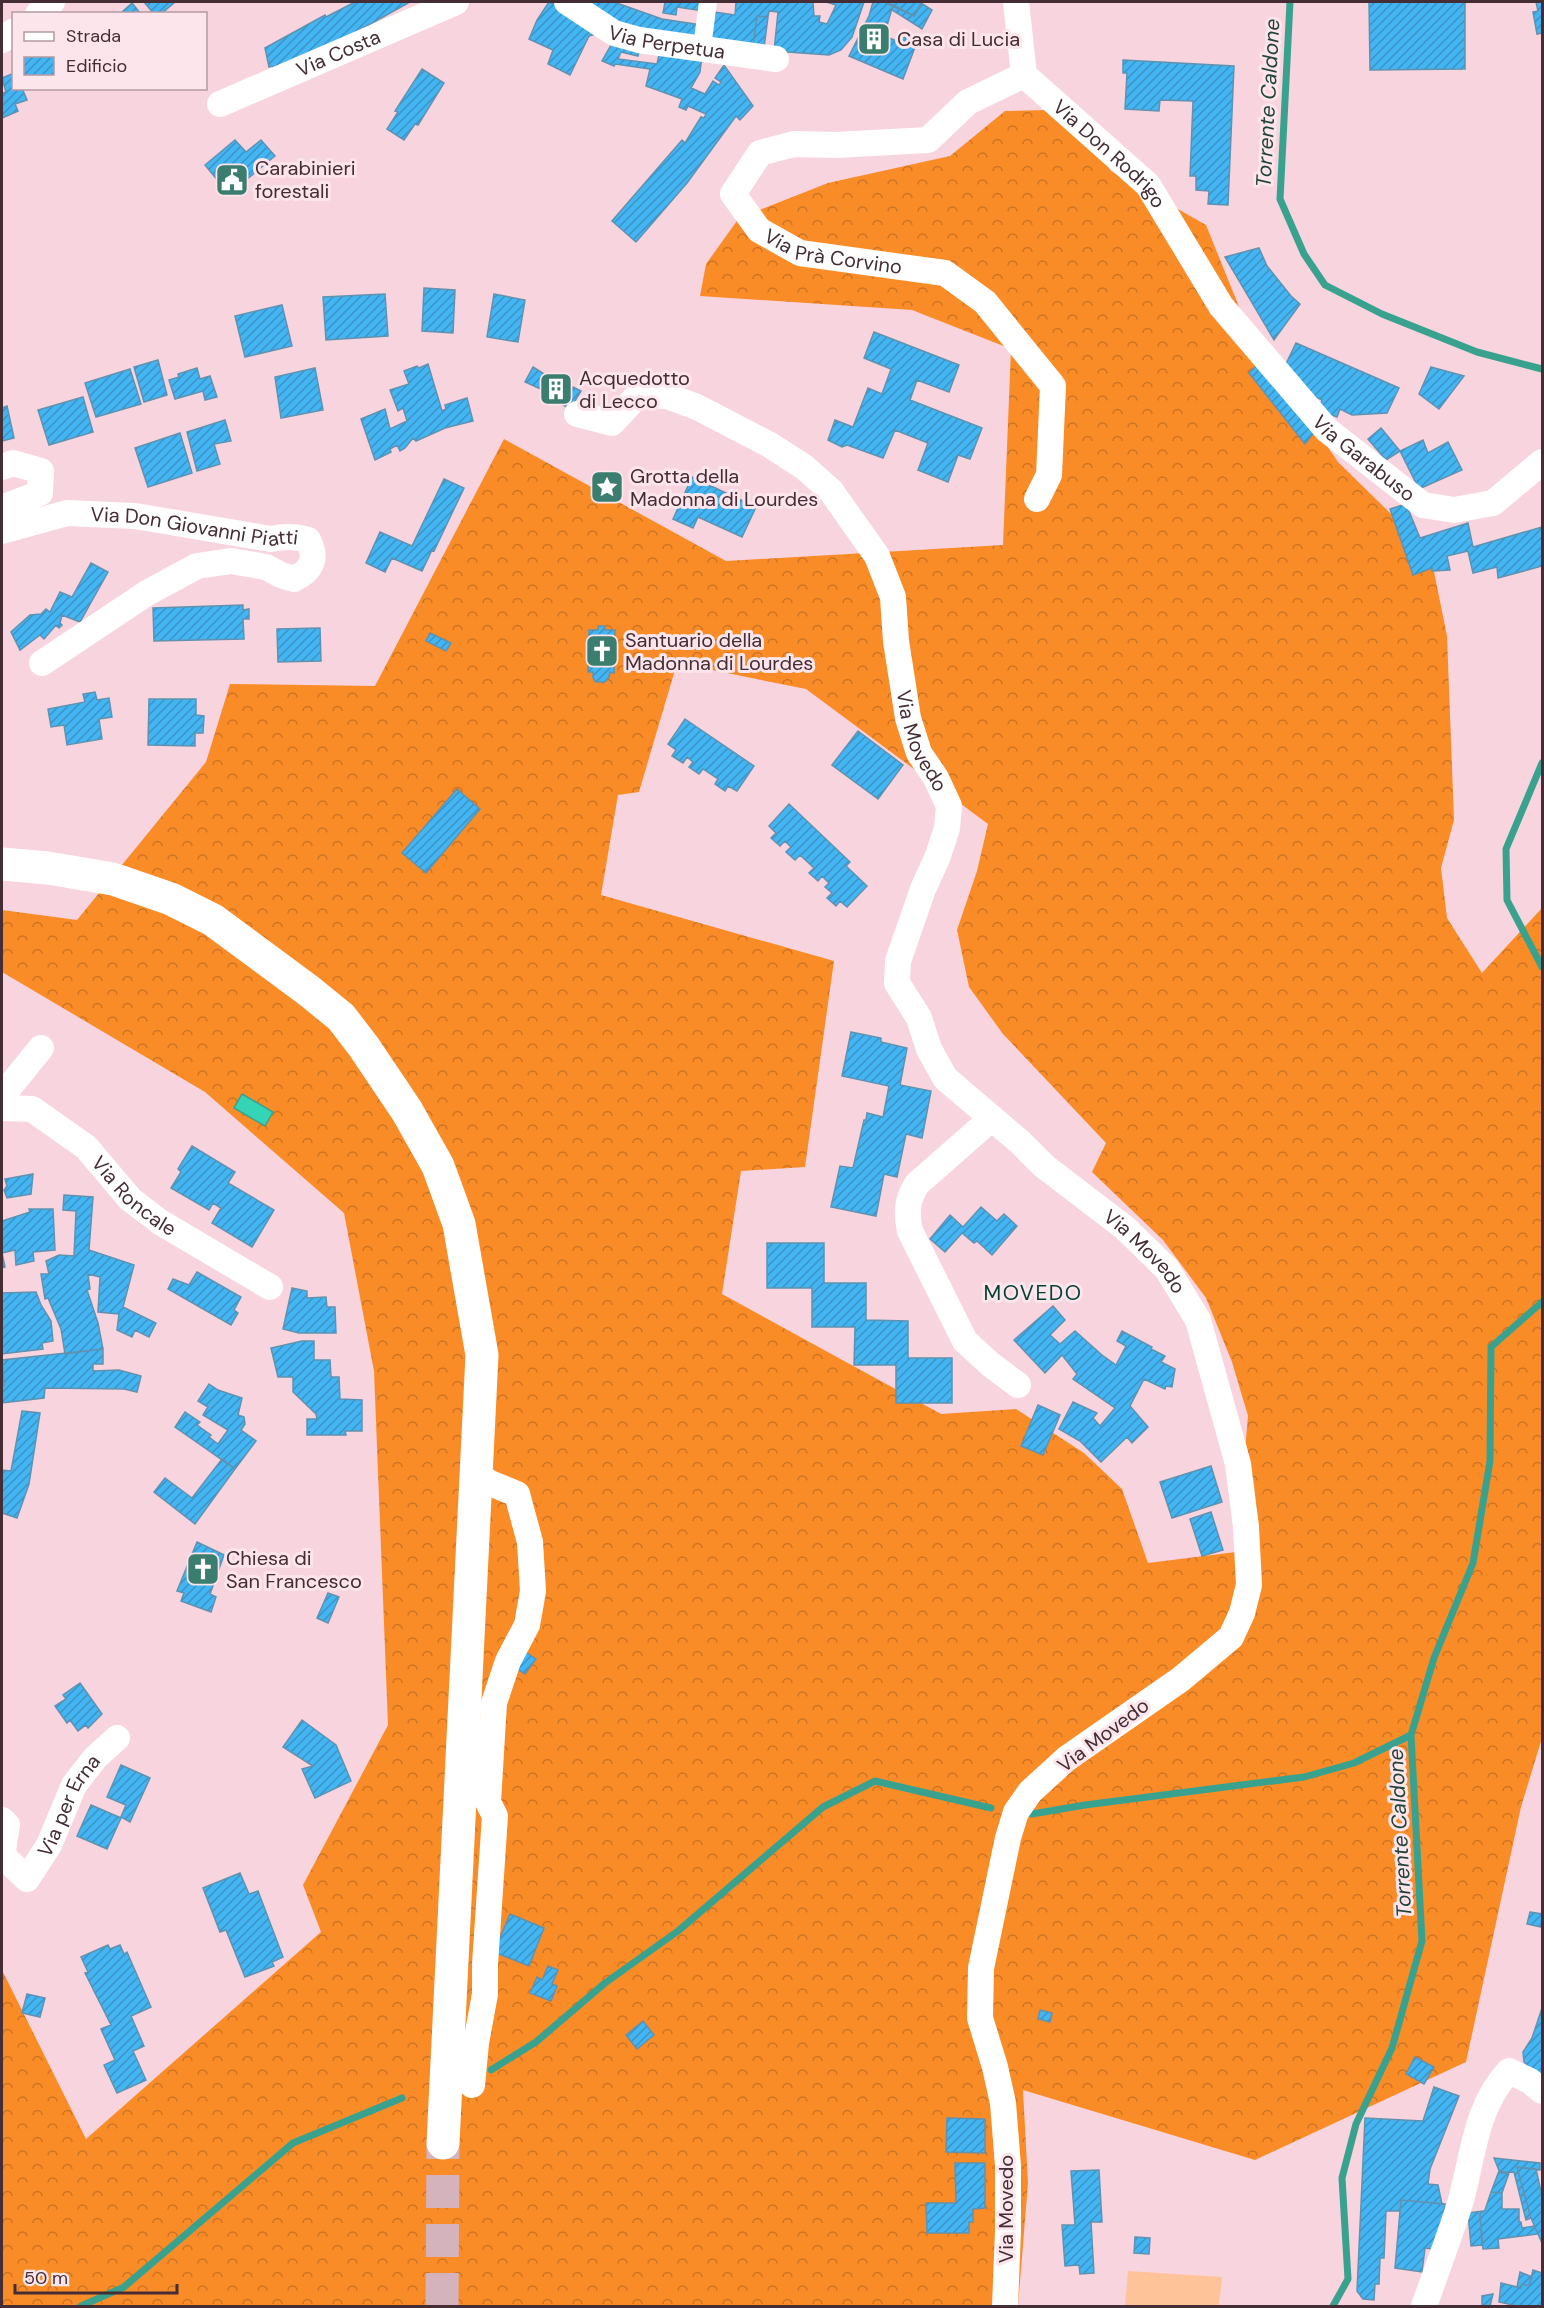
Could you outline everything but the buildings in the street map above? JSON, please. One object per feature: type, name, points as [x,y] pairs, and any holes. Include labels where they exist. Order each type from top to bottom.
[{"type":"highway","points":[[2,864],[48,868],[113,879],[171,899],[213,920],[309,991],[340,1017],[364,1047],[407,1111],[438,1166],[459,1224],[482,1355],[443,2143]]},
{"type":"street","points":[[40,12],[52,2]]},
{"type":"street","name":"Via Costa","points":[[220,104],[422,8],[456,2]]},
{"type":"street","name":"Via Perpetua","points":[[567,2],[614,33],[639,40],[776,59]]},
{"type":"street","points":[[702,47],[708,2]]},
{"type":"street","points":[[1016,2],[1024,75]]},
{"type":"street","name":"Via Don Rodrigo","points":[[1024,75],[1148,185],[1221,306]]},
{"type":"street","name":"Via Prà Corvino","points":[[1024,75],[968,102],[928,140],[836,145],[794,144],[760,153],[733,194],[759,230],[800,253],[945,273],[985,302],[1053,386],[1049,475],[1037,499]]},
{"type":"street","name":"Via Garabuso","points":[[1221,306],[1327,430],[1423,505],[1454,510],[1493,503],[1542,462]]},
{"type":"street","name":"Via Movedo","points":[[577,414],[612,423],[638,395],[667,396],[697,407],[770,445],[804,467],[831,491],[877,556],[893,597],[896,641],[908,718],[919,753],[936,778],[949,806],[947,828],[938,856],[923,889],[898,961],[897,983],[919,1018],[929,1049],[945,1078],[1020,1142],[1044,1166],[1125,1228],[1167,1269],[1198,1320],[1238,1464],[1246,1527],[1249,1585],[1242,1613],[1231,1637],[1181,1679],[1134,1709],[1066,1759],[1030,1792],[1016,1812],[1008,1838],[983,1956],[980,2018],[1003,2103],[1008,2188],[1005,2307]]},
{"type":"street","points":[[2,467],[13,463],[41,471],[40,493],[2,508]]},
{"type":"street","name":"Via Don Giovanni Piatti","points":[[2,531],[67,513],[135,516],[271,539],[285,536],[298,537],[308,540],[313,550],[312,564],[302,575],[294,579],[266,567],[231,561],[197,567],[147,593],[42,663]]},
{"type":"street","points":[[2,1096],[41,1048]]},
{"type":"street","name":"Via Roncale","points":[[2,1108],[32,1109],[86,1147],[130,1198],[160,1222],[270,1287]]},
{"type":"street","points":[[991,1119],[916,1184],[910,1194],[906,1214],[910,1231],[965,1341],[1018,1385]]},
{"type":"street","points":[[472,2085],[476,2043],[485,1994],[495,1816],[488,1802],[494,1703],[508,1661],[527,1625],[533,1591],[530,1542],[517,1494],[475,1474]]},
{"type":"street","name":"Via per Erna","points":[[2,1856],[27,1879],[49,1845],[74,1785],[95,1758],[117,1737]]},
{"type":"street","points":[[2,1820],[6,1825],[2,1856]]},
{"type":"street","points":[[1424,2307],[1460,2205],[1474,2140],[1498,2083],[1509,2072],[1530,2081],[1542,2091]]},
{"type":"shaded area","points":[[242,1094],[273,1112],[265,1126],[234,1108]]},
{"type":"shaded area","points":[[1128,2271],[1222,2277],[1219,2306],[1125,2306]]},
{"type":"green space","points":[[1048,110],[1086,130],[1111,171],[1206,225],[1250,334],[1338,462],[1430,552],[1447,636],[1454,820],[1441,868],[1447,918],[1482,973],[1542,908],[1542,1738],[1521,1807],[1466,2062],[1255,2160],[1023,2090],[1028,2183],[1018,2306],[2,2306],[2,1970],[86,2139],[321,1932],[303,1885],[388,1725],[374,1371],[344,1213],[205,1092],[2,972],[2,910],[77,920],[206,762],[230,684],[375,686],[504,439],[726,561],[1003,545],[1011,349],[912,310],[700,296],[706,264],[739,218],[828,183],[950,156],[1005,111]],"holes":[[[677,663],[806,689],[988,824],[977,871],[957,930],[969,987],[1003,1034],[1106,1143],[1092,1172],[1163,1240],[1206,1298],[1232,1362],[1248,1416],[1236,1552],[1148,1563],[1122,1489],[1084,1453],[1016,1409],[941,1414],[722,1294],[741,1171],[805,1167],[834,961],[601,895],[618,795],[639,792]]]},
{"type":"waterway","name":"Torrente Caldone","points":[[1290,2],[1280,199],[1304,254],[1325,285],[1382,314],[1477,352],[1542,369]]},
{"type":"waterway","name":"Torrente Caldone","points":[[1542,763],[1506,849],[1507,900],[1542,967]]},
{"type":"waterway","name":"Torrente Caldone","points":[[1333,2306],[1348,2279],[1342,2178],[1356,2124],[1392,2048],[1422,1941],[1411,1735],[1434,1658],[1473,1563],[1490,1461],[1491,1347],[1542,1302]]},
{"type":"waterway","points":[[1032,1814],[1304,1777],[1354,1763],[1411,1735]]},
{"type":"waterway","points":[[491,2070],[536,2042],[605,1983],[678,1931],[823,1807],[875,1781],[991,1808]]},
{"type":"waterway","points":[[81,2306],[124,2287],[293,2143],[402,2098]]},
{"type":"tunnel","points":[[442,2306],[443,2143]]},
{"type":"place","name":"Casa di Lucia","points":[[874,39]]},
{"type":"place","name":"Carabinieri forestali","points":[[232,180]]},
{"type":"place","name":"Acquedotto di Lecco","points":[[556,389]]},
{"type":"place","name":"Grotta della Madonna di Lourdes","points":[[607,487]]},
{"type":"place","name":"Santuario della Madonna di Lourdes","points":[[602,651]]},
{"type":"place","name":"Chiesa di San Francesco","points":[[203,1569]]},
{"type":"district","name":"MOVEDO","points":[[1033,1293]]}]
